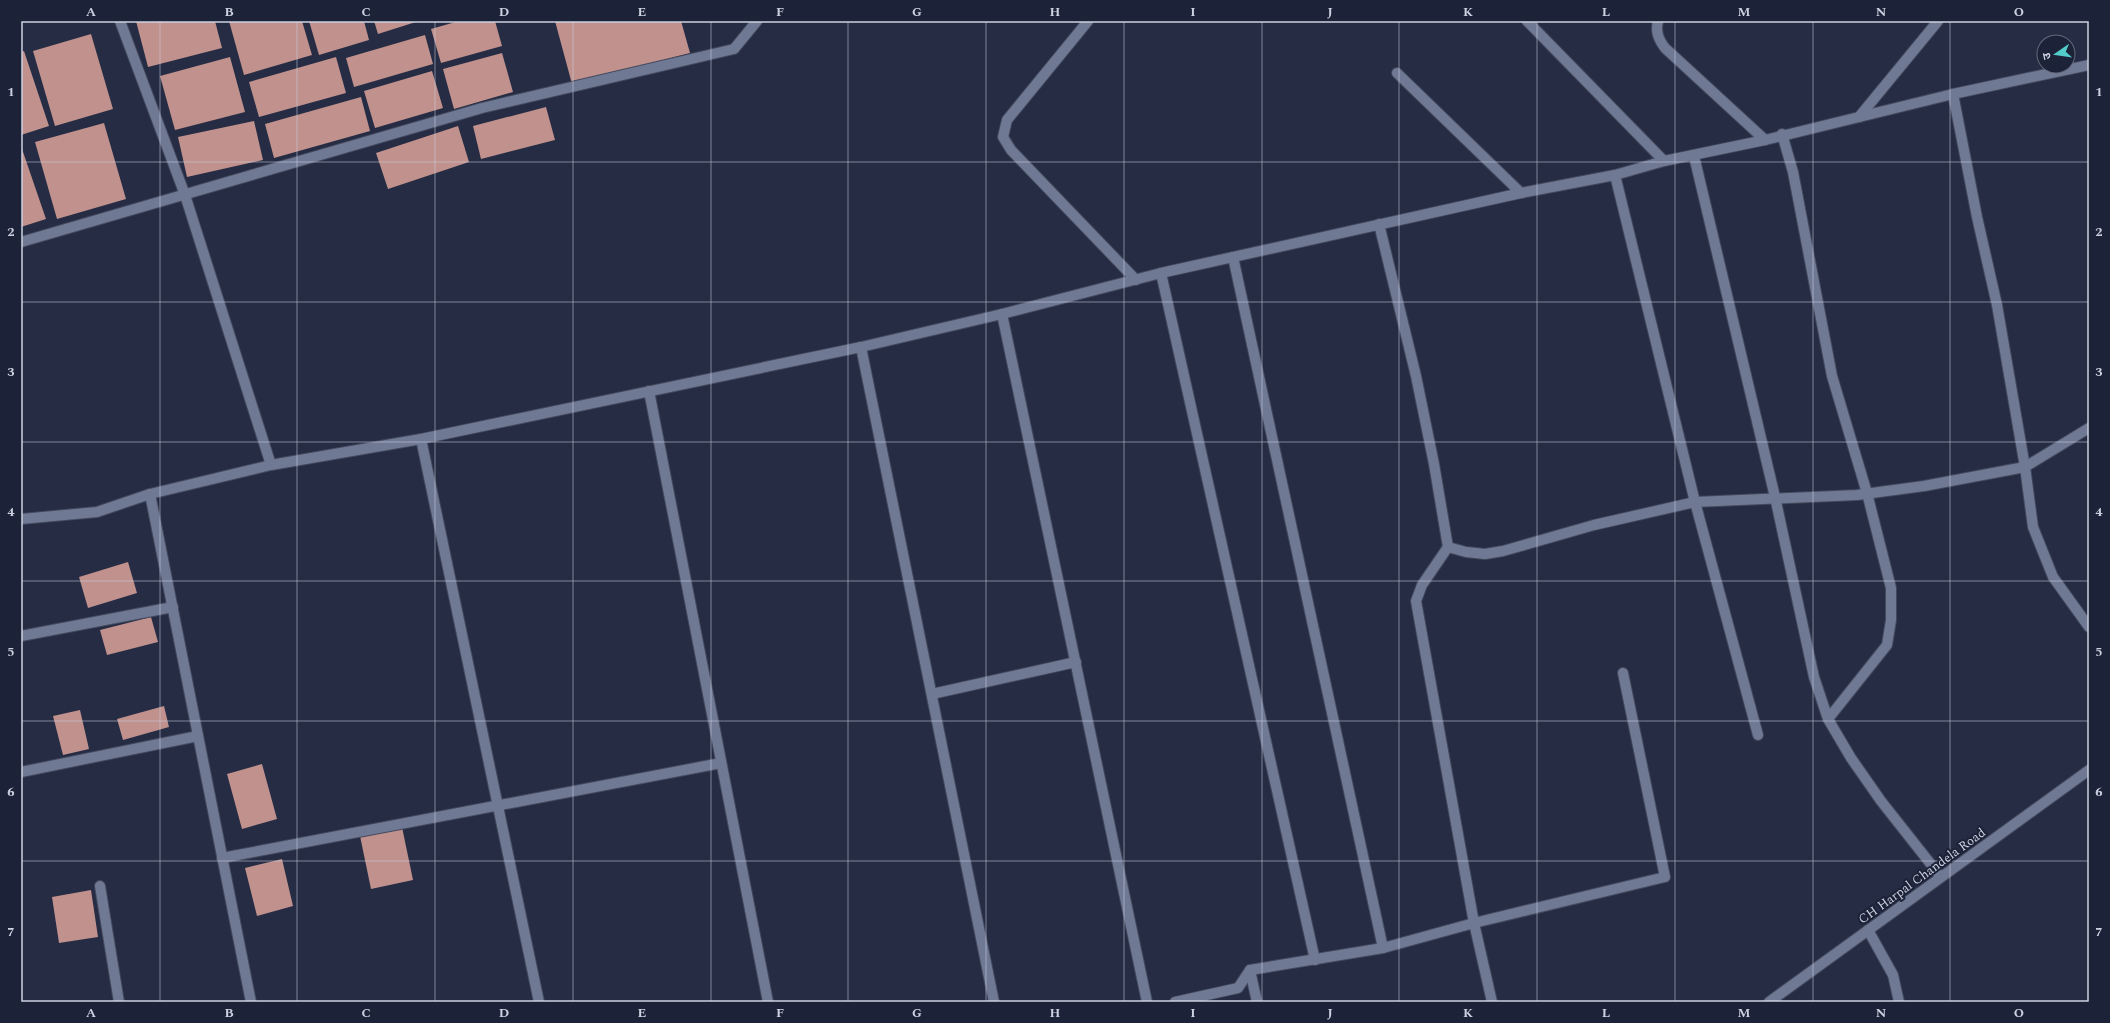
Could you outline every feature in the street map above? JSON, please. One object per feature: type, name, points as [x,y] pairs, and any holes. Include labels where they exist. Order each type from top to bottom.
[{"type":"street","points":[[120,21],[185,195],[271,465]]},
{"type":"street","points":[[21,242],[482,108],[734,49],[757,21]]},
{"type":"street","points":[[1088,21],[1007,120],[1003,137],[1010,150],[1136,280]]},
{"type":"street","points":[[1527,21],[1664,162]]},
{"type":"street","points":[[1658,21],[1656,29],[1659,40],[1665,48],[1765,140]]},
{"type":"street","points":[[1859,117],[1938,21]]},
{"type":"street","points":[[21,519],[97,512],[150,494],[271,465],[421,439],[861,347],[1002,314],[1161,273],[1521,193],[1615,175],[1664,162],[1765,140],[1782,134],[1953,94],[2089,65]]},
{"type":"street","points":[[1397,72],[1521,193]]},
{"type":"street","points":[[1953,94],[1977,217],[1997,305],[2025,466],[2033,527],[2052,577],[2089,627]]},
{"type":"street","points":[[1782,134],[1794,172],[1832,376],[1867,493],[1891,588],[1890,620],[1887,645],[1828,719]]},
{"type":"street","points":[[1694,156],[1775,497],[1814,677],[1828,719],[1851,758],[1880,801],[1941,877]]},
{"type":"street","points":[[1615,175],[1695,502],[1758,735]]},
{"type":"street","points":[[1379,224],[1416,376],[1434,464],[1448,546],[1422,586],[1416,601],[1474,923],[1492,1002]]},
{"type":"street","points":[[1233,257],[1383,948]]},
{"type":"street","points":[[1161,273],[1315,960]]},
{"type":"street","points":[[1002,314],[1147,1002]]},
{"type":"street","points":[[861,347],[994,1002]]},
{"type":"street","points":[[649,391],[768,1002]]},
{"type":"street","points":[[1448,546],[1466,552],[1485,554],[1503,551],[1594,525],[1695,502],[1867,493],[1924,486],[2025,466],[2089,428]]},
{"type":"street","points":[[421,439],[539,1002]]},
{"type":"street","points":[[150,494],[251,1002]]},
{"type":"street","points":[[21,636],[173,607]]},
{"type":"street","points":[[932,694],[1076,662]]},
{"type":"street","points":[[1174,1002],[1238,988],[1250,970],[1383,948],[1474,923],[1665,877],[1623,673]]},
{"type":"street","points":[[21,772],[198,736]]},
{"type":"street","points":[[222,858],[721,763]]},
{"type":"street","name":"CH Harpal Chandela Road","points":[[1769,1002],[2089,770]]},
{"type":"street","points":[[100,886],[119,1002]]},
{"type":"street","points":[[1868,930],[1893,975],[1899,1002]]},
{"type":"street","points":[[1250,970],[1257,1002]]},
{"type":"building","points":[[136,21],[215,21],[222,48],[148,67]]},
{"type":"building","points":[[229,21],[302,21],[312,55],[244,75]]},
{"type":"building","points":[[309,21],[364,21],[369,40],[319,55]]},
{"type":"building","points":[[374,21],[419,21],[378,34]]},
{"type":"building","points":[[459,21],[495,21],[502,46],[441,63],[431,29]]},
{"type":"building","points":[[555,21],[681,21],[690,53],[572,84]]},
{"type":"building","points":[[91,34],[113,109],[55,126],[33,51]]},
{"type":"building","points":[[425,35],[433,64],[354,87],[346,58]]},
{"type":"building","points":[[24,51],[49,126],[21,135],[21,52]]},
{"type":"building","points":[[502,53],[513,92],[454,109],[443,69]]},
{"type":"building","points":[[230,57],[245,112],[175,130],[160,76]]},
{"type":"building","points":[[336,57],[346,93],[259,117],[249,82]]},
{"type":"building","points":[[432,71],[443,108],[375,128],[364,91]]},
{"type":"building","points":[[361,97],[370,131],[274,158],[265,124]]},
{"type":"building","points":[[546,107],[555,140],[481,159],[473,126]]},
{"type":"building","points":[[254,121],[263,160],[187,177],[178,137]]},
{"type":"building","points":[[104,123],[126,199],[57,219],[35,142]]},
{"type":"building","points":[[458,126],[469,162],[388,189],[376,153]]},
{"type":"building","points":[[21,146],[46,219],[21,227]]},
{"type":"building","points":[[128,562],[137,593],[88,608],[79,577]]},
{"type":"building","points":[[151,617],[158,642],[107,655],[100,630]]},
{"type":"building","points":[[164,706],[169,727],[123,740],[117,719]]},
{"type":"building","points":[[80,710],[89,749],[63,755],[53,716]]},
{"type":"building","points":[[262,764],[277,819],[242,829],[227,774]]},
{"type":"building","points":[[402,827],[413,880],[371,889],[360,836]]},
{"type":"building","points":[[282,859],[293,906],[257,916],[245,868]]},
{"type":"building","points":[[91,890],[98,937],[59,943],[52,897]]}]
